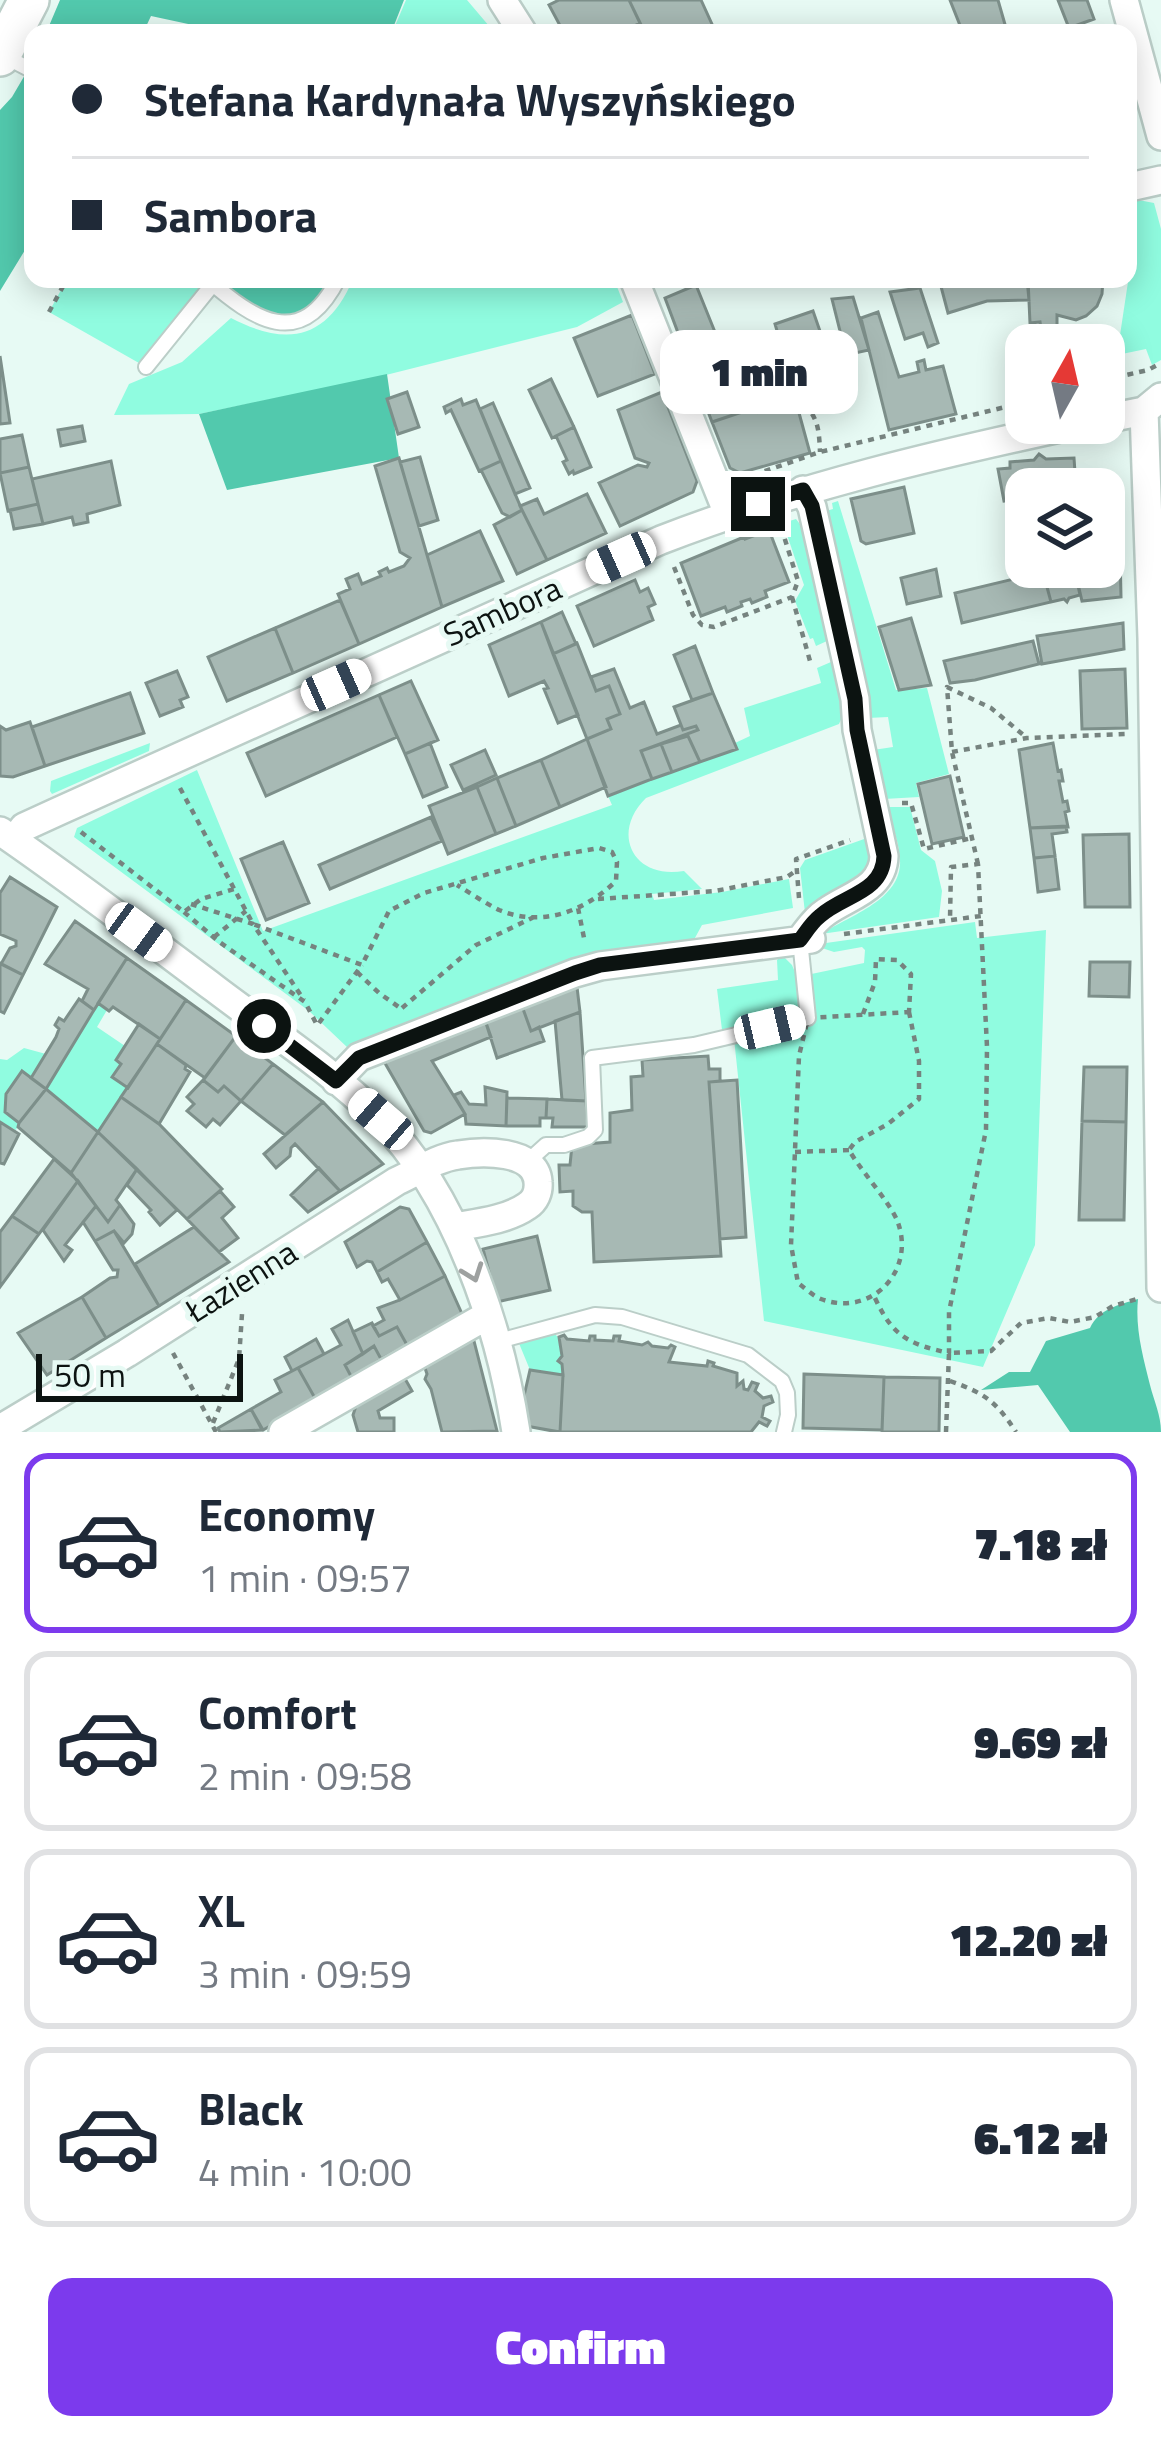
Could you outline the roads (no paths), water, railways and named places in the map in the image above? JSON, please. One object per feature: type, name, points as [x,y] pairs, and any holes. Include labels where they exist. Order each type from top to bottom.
[{"type":"street","points":[[0,55],[29,0]]},
{"type":"street","points":[[1137,48],[1161,136]]},
{"type":"street","points":[[638,288],[728,514]]},
{"type":"street","points":[[1149,1293],[1160,1192],[1152,404]]},
{"type":"street","name":"Sambora","points":[[7,836],[165,761],[728,514],[932,455],[1005,440]]},
{"type":"street","points":[[336,1081],[359,1058],[600,965],[806,940],[821,914],[871,886],[884,871],[855,699],[812,506],[803,490]]},
{"type":"street","points":[[7,836],[381,1119],[420,1170],[454,1227],[492,1329],[516,1432]]},
{"type":"street","name":"Łazienna","points":[[0,1429],[436,1161],[458,1154],[507,1154],[526,1162]]},
{"type":"street","points":[[454,1227],[506,1216],[531,1203],[538,1178],[526,1162]]},
{"type":"street","points":[[283,1432],[328,1421],[492,1329]]},
{"type":"lane","points":[[146,367],[207,288]]},
{"type":"lane","points":[[221,288],[256,316],[289,324],[317,311],[334,288]]},
{"type":"lane","points":[[526,1162],[546,1145],[564,1145],[589,1137],[595,1130],[592,1058],[694,1045],[808,1018],[806,940]]},
{"type":"lane","points":[[492,1329],[595,1315],[622,1317],[748,1355],[782,1381],[788,1415],[784,1432]]}]
